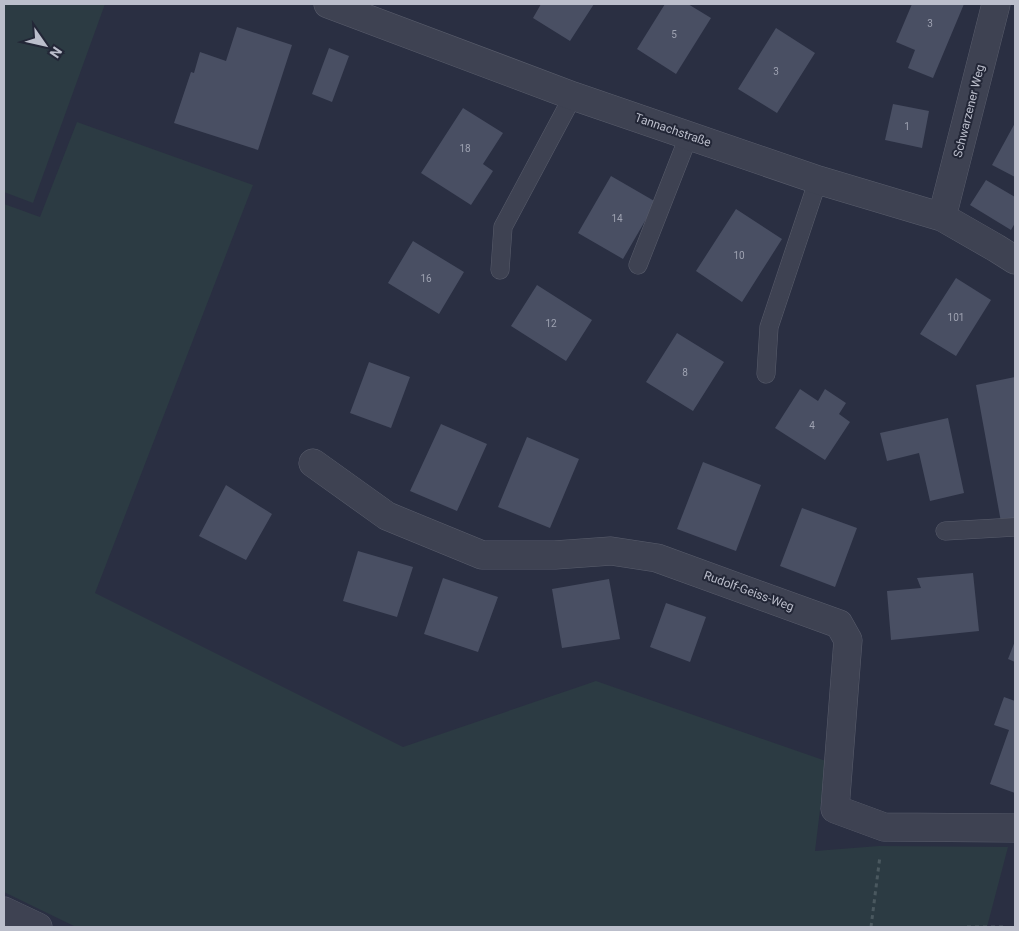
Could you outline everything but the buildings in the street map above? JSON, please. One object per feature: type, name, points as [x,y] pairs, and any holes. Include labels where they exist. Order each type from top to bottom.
[{"type":"street","name":"Tannachstraße","points":[[328,4],[573,96],[818,180],[942,218],[1015,260]]},
{"type":"street","name":"Schwarzener Weg","points":[[942,218],[996,4]]},
{"type":"street","name":"Rudolf-Geiss-Weg","points":[[313,463],[387,516],[482,555],[555,555],[611,551],[657,558],[839,624],[848,640],[835,809],[884,827],[1015,828]]},
{"type":"street","points":[[4,911],[38,927]]},
{"type":"lane","points":[[500,270],[503,227],[573,96]]},
{"type":"lane","points":[[638,265],[689,135]]},
{"type":"lane","points":[[766,374],[769,328],[818,180]]},
{"type":"lane","points":[[945,531],[1015,527]]},
{"type":"path","points":[[871,927],[879,853]]},
{"type":"path","points":[[967,927],[1006,927]]},
{"type":"shaded area","points":[[4,4],[105,4],[33,203],[4,192]]},
{"type":"shaded area","points":[[77,122],[253,185],[95,593],[403,747],[596,681],[826,761],[815,851],[879,846],[1008,847],[987,927],[76,927],[4,892],[4,204],[40,217]]}]
